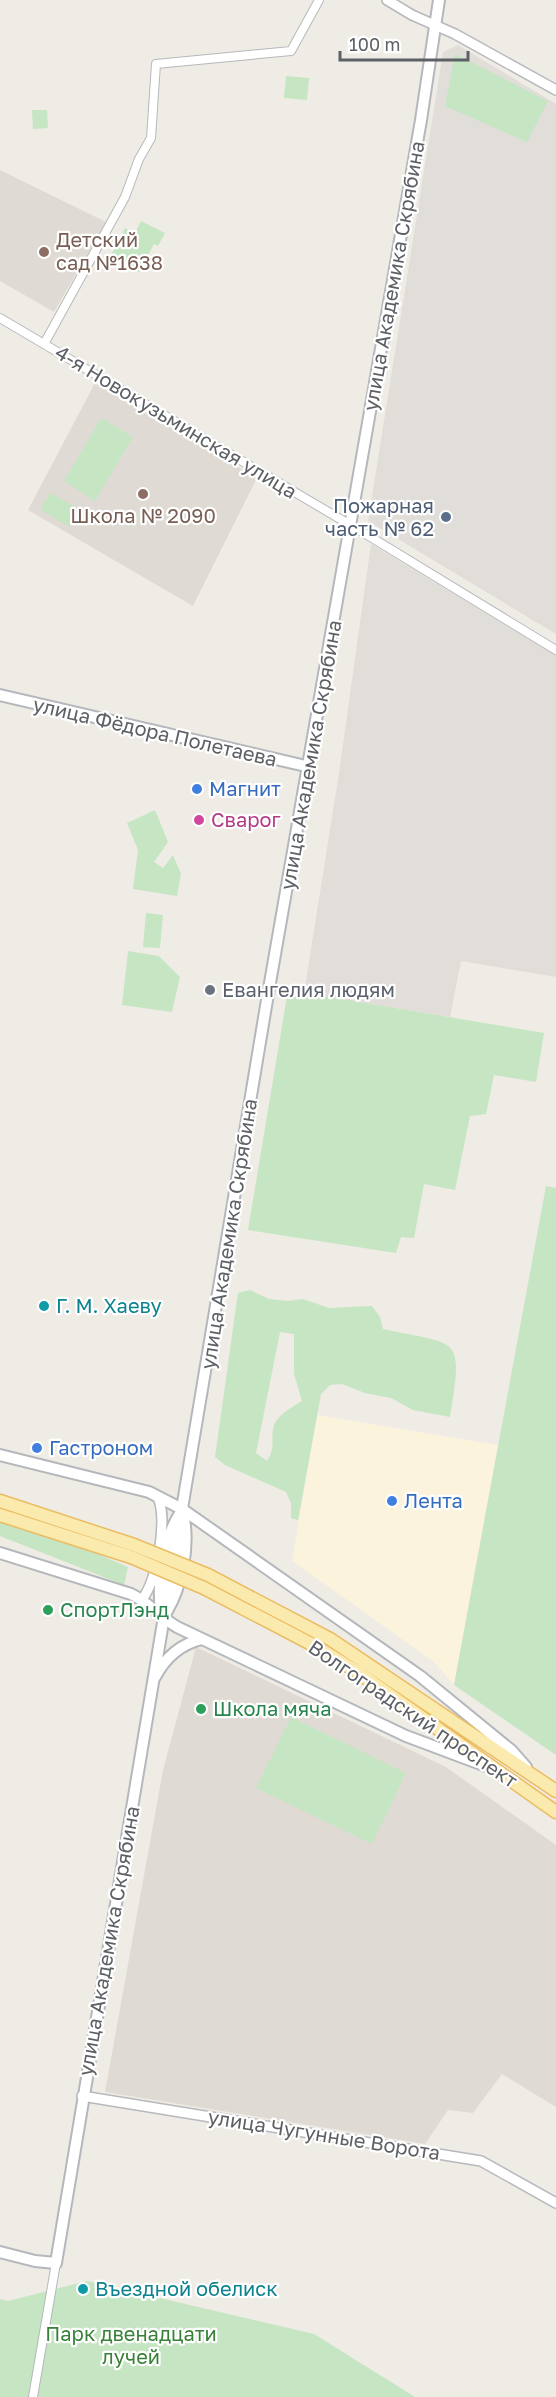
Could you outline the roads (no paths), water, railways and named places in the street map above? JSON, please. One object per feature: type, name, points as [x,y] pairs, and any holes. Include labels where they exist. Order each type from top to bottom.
[{"type":"main road","name":"улица Академика Скрябина","points":[[163,1619],[176,1596],[187,1536],[182,1509],[267,1000],[310,767],[421,120],[439,0]]},
{"type":"main road","name":"улица Фёдора Полетаева","points":[[0,695],[310,767]]},
{"type":"main road","points":[[0,1455],[157,1496],[182,1509],[420,1676],[512,1751],[537,1778]]},
{"type":"main road","name":"Волгоградский проспект","points":[[0,1501],[132,1551],[317,1647],[356,1671],[556,1812]]},
{"type":"main road","name":"улица Академика Скрябина","points":[[56,2263],[163,1619],[158,1590],[169,1531],[182,1509]]},
{"type":"main road","name":"Волгоградский проспект","points":[[0,1515],[132,1551],[207,1575],[330,1639],[556,1791]]},
{"type":"main road","points":[[0,1553],[72,1573],[142,1599],[163,1619],[202,1639],[406,1736],[493,1768]]},
{"type":"main road","points":[[153,1681],[172,1654],[202,1639]]},
{"type":"main road","points":[[0,2252],[34,2261],[56,2263]]},
{"type":"street","points":[[44,344],[125,197],[139,159],[151,138],[156,64],[291,51],[319,0]]},
{"type":"street","points":[[387,0],[556,90]]},
{"type":"street","name":"4-я Новокузьминская улица","points":[[0,318],[556,650]]},
{"type":"street","points":[[142,1599],[152,1584],[164,1514],[157,1496]]},
{"type":"street","name":"улица Чугунные Ворота","points":[[82,2096],[481,2161],[556,2203]]},
{"type":"street","points":[[33,2397],[56,2263]]},
{"type":"place","name":"Детский сад №1638","points":[[44,252]]},
{"type":"place","name":"Школа № 2090","points":[[143,494]]},
{"type":"place","name":"Пожарная часть № 62","points":[[446,517]]},
{"type":"place","name":"Магнит","points":[[197,789]]},
{"type":"place","name":"Сварог","points":[[199,820]]},
{"type":"place","name":"Евангелия людям","points":[[210,990]]},
{"type":"place","name":"Г. М. Хаеву","points":[[44,1306]]},
{"type":"place","name":"Гастроном","points":[[37,1448]]},
{"type":"place","name":"Лента","points":[[392,1501]]},
{"type":"place","name":"СпортЛэнд","points":[[48,1610]]},
{"type":"place","name":"Школа мяча","points":[[201,1709]]},
{"type":"place","name":"Въездной обелиск","points":[[83,2289]]},
{"type":"park label","name":"Парк двенадцати лучей","points":[[131,2346]]}]
